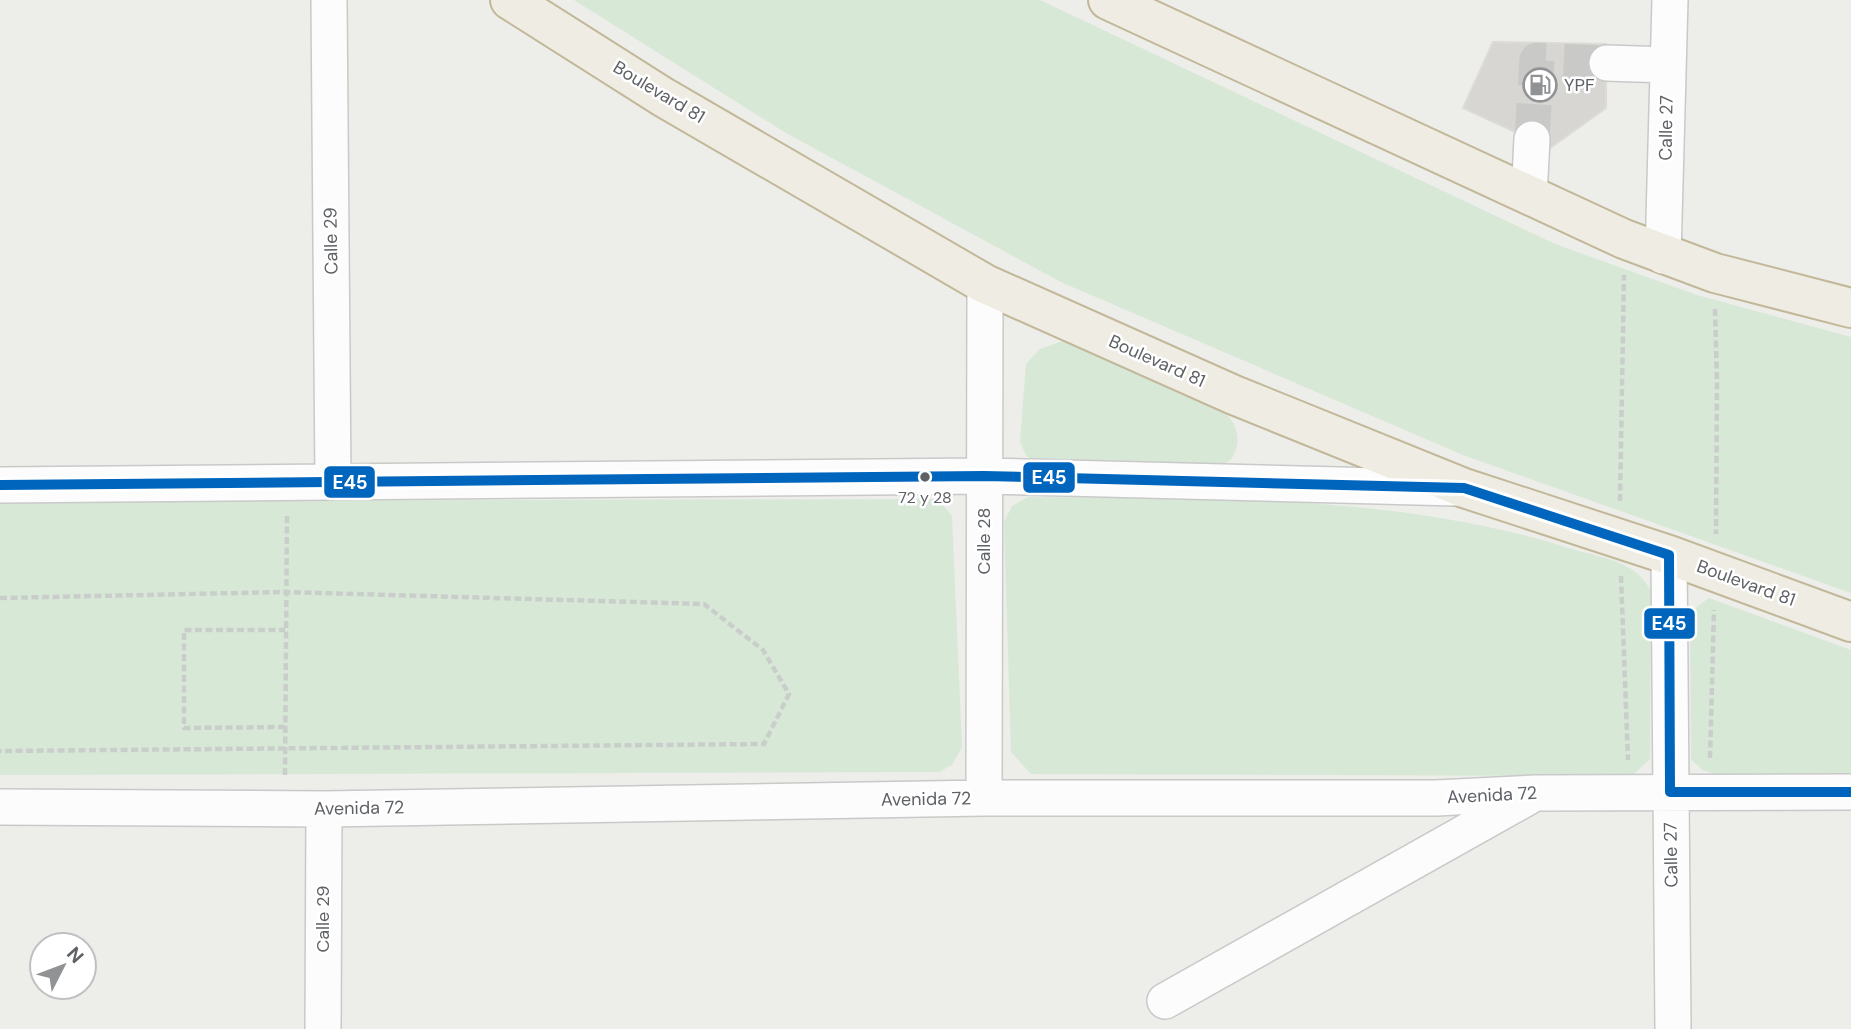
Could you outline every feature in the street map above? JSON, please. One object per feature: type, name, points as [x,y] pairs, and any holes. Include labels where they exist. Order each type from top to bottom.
[{"type":"highway","name":"Boulevard 81","points":[[510,0],[663,97],[985,284],[1234,395],[1464,488],[1670,555],[1851,622]]},
{"type":"highway","points":[[1108,0],[1664,256],[1714,273],[1851,308]]},
{"type":"street","name":"Calle 29","points":[[329,0],[333,482]]},
{"type":"street","name":"Calle 27","points":[[1664,256],[1670,0]]},
{"type":"street","points":[[1607,63],[1668,65]]},
{"type":"street","points":[[1529,196],[1532,139]]},
{"type":"street","name":"Calle 28","points":[[984,798],[985,284]]},
{"type":"street","points":[[0,485],[984,476],[1464,488]]},
{"type":"street","name":"Calle 27","points":[[1670,555],[1673,1029]]},
{"type":"street","name":"Avenida 72","points":[[0,807],[324,809],[984,798],[1437,797],[1536,793],[1851,792]]},
{"type":"street","points":[[1165,1001],[1536,793]]},
{"type":"street","name":"Calle 29","points":[[323,1029],[324,809]]},
{"type":"path","points":[[284,808],[287,482]]},
{"type":"path","points":[[0,598],[285,592],[704,604],[763,650],[789,694],[764,744],[0,751]]},
{"type":"path","points":[[285,630],[184,630],[184,728],[285,727]]},
{"type":"green space","points":[[574,0],[1040,0],[1555,244],[1697,295],[1851,337],[1851,593],[1463,455],[1061,282],[786,133]]},
{"type":"green space","points":[[1063,341],[1227,415],[1237,436],[1237,448],[1231,459],[1215,469],[1041,468],[1026,455],[1020,442],[1026,364],[1040,349]]},
{"type":"green space","points":[[1028,497],[1233,500],[1368,508],[1502,530],[1614,561],[1640,576],[1651,590],[1650,759],[1632,776],[1031,774],[1011,752],[1004,522],[1012,506]]},
{"type":"green space","points":[[938,499],[952,516],[962,747],[952,765],[939,772],[0,775],[0,501]]},
{"type":"green space","points":[[1709,598],[1851,650],[1851,776],[1719,775],[1703,770],[1691,760],[1690,618],[1698,606]]},
{"type":"building","name":"YPF","points":[[1493,42],[1606,44],[1606,108],[1550,148],[1463,108]]},
{"type":"tunnel","points":[[1532,139],[1537,60],[1607,63]]},
{"type":"transit line","name":"E45","points":[[0,485],[984,476],[1464,488],[1669,555],[1670,792],[1851,792]]},
{"type":"place","name":"YPF","points":[[1540,85]]},
{"type":"place","name":"72 y 28","points":[[925,477]]}]
